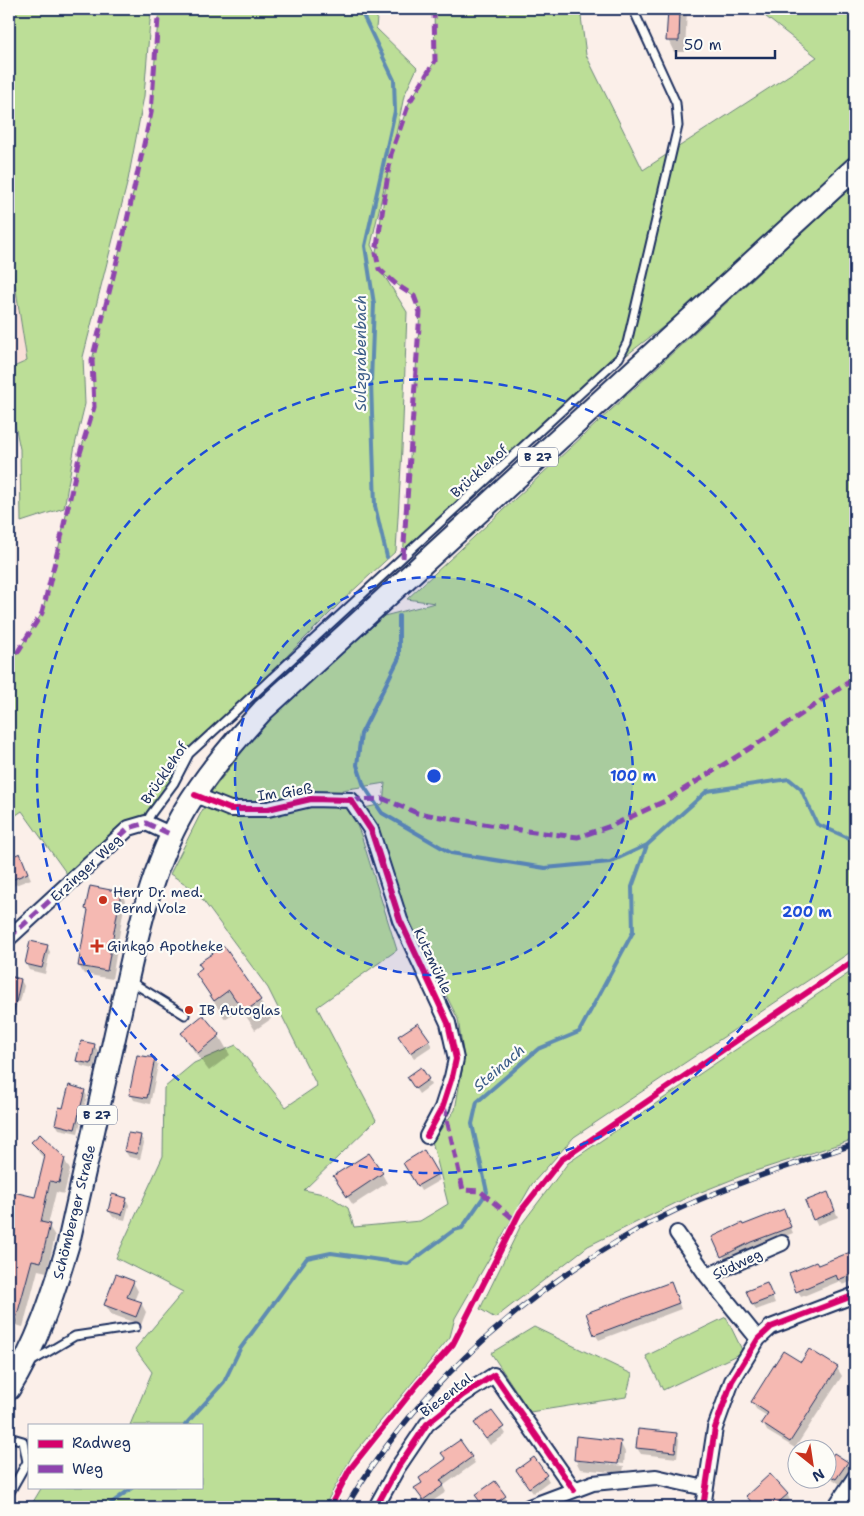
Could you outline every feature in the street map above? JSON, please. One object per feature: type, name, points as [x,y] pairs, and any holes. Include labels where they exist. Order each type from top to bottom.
[{"type":"main road","name":"Schömberger Straße","points":[[9,1389],[24,1366],[54,1294],[68,1245],[128,979],[153,880],[183,812],[226,751],[262,710],[855,168]]},
{"type":"street","name":"Im Gieß","points":[[195,795],[230,808],[268,809],[311,799],[352,800]]},
{"type":"street","name":"Kutzmühle","points":[[352,800],[370,830],[400,920],[448,1023],[456,1059],[442,1108],[427,1136]]},
{"type":"street","points":[[146,823],[172,835]]},
{"type":"street","name":"Erzinger Weg","points":[[9,938],[129,828],[146,823]]},
{"type":"street","points":[[677,1233],[707,1276]]},
{"type":"street","name":"Südweg","points":[[758,1339],[707,1276],[782,1243]]},
{"type":"street","points":[[703,1507],[716,1428],[732,1381],[758,1339],[771,1326],[855,1295]]},
{"type":"street","name":"Biesental","points":[[376,1507],[398,1467],[427,1424],[463,1395],[494,1375],[574,1490]]},
{"type":"street","points":[[529,1507],[593,1483],[656,1477],[705,1488]]},
{"type":"street","points":[[835,1507],[855,1477]]},
{"type":"lane","name":"Brücklehof","points":[[146,823],[150,814],[174,783],[189,754],[620,358],[627,343],[678,126],[676,103],[633,9]]},
{"type":"lane","points":[[128,979],[185,1015]]},
{"type":"lane","points":[[24,1366],[75,1336],[136,1327]]},
{"type":"lane","points":[[9,1437],[22,1441],[27,1462],[9,1494]]},
{"type":"shaded area","points":[[9,259],[14,277],[27,361],[9,369]]},
{"type":"green space","points":[[9,9],[152,9],[144,96],[128,180],[83,357],[85,404],[75,445],[64,508],[21,522],[20,449],[9,396],[9,369],[27,361],[14,277],[9,259]]},
{"type":"green space","points":[[161,9],[378,9],[376,28],[417,68],[404,96],[394,144],[409,103],[435,61],[434,9],[580,9],[586,55],[643,170],[817,57],[756,9],[855,9],[855,154],[690,306],[610,368],[403,558],[420,312],[413,296],[383,274],[407,312],[396,551],[345,598],[189,754],[146,823],[72,881],[22,811],[9,820],[9,666],[42,613],[80,453],[94,407],[92,360],[125,229],[151,113],[158,18]],"holes":[[[388,170],[376,253],[377,258],[371,245]]]},
{"type":"green space","points":[[855,184],[855,949],[574,1137],[532,1184],[455,1318],[450,1337],[352,1456],[324,1507],[30,1507],[41,1488],[202,1488],[202,1424],[130,1424],[152,1372],[135,1349],[183,1292],[116,1258],[163,1156],[164,1088],[194,1063],[236,1045],[286,1107],[317,1086],[268,988],[196,891],[170,874],[212,791],[262,726],[384,616],[435,603],[407,599]],"holes":[[[385,783],[383,804],[364,808],[377,826],[407,917],[458,1019],[464,1059],[455,1110],[432,1141],[448,1204],[420,1221],[354,1227],[348,1208],[328,1195],[304,1190],[376,1120],[317,1007],[397,950],[361,835],[342,790]]]},
{"type":"green space","points":[[855,969],[855,1139],[746,1174],[686,1198],[588,1246],[495,1318],[480,1309],[521,1225],[568,1163]]},
{"type":"green space","points":[[726,1317],[743,1352],[663,1390],[646,1356]]},
{"type":"green space","points":[[534,1327],[632,1374],[626,1397],[530,1412],[491,1353]]},
{"type":"building","points":[[668,10],[680,11],[679,41],[666,41]]},
{"type":"building","points":[[20,853],[28,873],[9,881],[9,858]]},
{"type":"building","points":[[90,886],[121,892],[107,971],[78,966],[88,910],[85,909]]},
{"type":"building","points":[[30,941],[48,945],[42,968],[25,964]]},
{"type":"building","points":[[224,946],[261,1000],[244,1012],[229,990],[214,1001],[195,973],[202,968],[198,963]]},
{"type":"building","points":[[9,976],[21,979],[13,1016],[9,1015]]},
{"type":"building","points":[[203,1015],[220,1035],[198,1053],[181,1033]]},
{"type":"building","points":[[418,1023],[430,1040],[410,1053],[398,1036]]},
{"type":"building","points":[[81,1041],[95,1044],[91,1064],[76,1061]]},
{"type":"building","points":[[137,1055],[155,1058],[147,1098],[129,1095]]},
{"type":"building","points":[[421,1067],[429,1079],[415,1089],[407,1077]]},
{"type":"building","points":[[69,1085],[85,1090],[75,1129],[55,1124],[59,1107],[63,1108]]},
{"type":"building","points":[[128,1133],[141,1135],[137,1154],[124,1151]]},
{"type":"building","points":[[40,1134],[65,1158],[59,1183],[50,1181],[41,1222],[50,1224],[41,1262],[32,1260],[12,1334],[9,1334],[9,1255],[15,1228],[9,1227],[9,1191],[35,1197],[45,1156],[31,1142]]},
{"type":"building","points":[[424,1150],[438,1174],[417,1186],[403,1163]]},
{"type":"building","points":[[369,1153],[383,1173],[347,1197],[333,1176]]},
{"type":"building","points":[[828,1192],[835,1211],[813,1220],[805,1201]]},
{"type":"building","points":[[112,1194],[127,1198],[122,1215],[108,1211]]},
{"type":"building","points":[[784,1209],[791,1227],[751,1242],[721,1257],[712,1237],[742,1223],[743,1225]]},
{"type":"building","points":[[853,1251],[855,1273],[838,1280],[836,1275],[796,1292],[789,1273],[816,1262],[818,1265]]},
{"type":"building","points":[[116,1274],[134,1281],[127,1297],[142,1302],[136,1317],[104,1305]]},
{"type":"building","points":[[671,1282],[679,1303],[594,1335],[586,1313]]},
{"type":"building","points":[[767,1283],[773,1297],[752,1305],[746,1291]]},
{"type":"building","points":[[809,1349],[838,1367],[793,1438],[786,1439],[761,1423],[768,1413],[751,1402],[783,1351],[801,1362]]},
{"type":"building","points":[[492,1411],[504,1427],[486,1439],[474,1423]]},
{"type":"building","points":[[638,1429],[677,1433],[675,1452],[636,1448]]},
{"type":"building","points":[[576,1436],[621,1441],[618,1464],[574,1460]]},
{"type":"building","points":[[460,1440],[472,1457],[440,1480],[444,1485],[423,1500],[414,1488],[422,1483],[419,1478],[446,1459],[441,1453]]},
{"type":"building","points":[[836,1454],[848,1462],[836,1479]]},
{"type":"building","points":[[534,1457],[547,1475],[529,1488],[516,1470]]},
{"type":"building","points":[[770,1474],[788,1494],[773,1507],[756,1507],[746,1496]]},
{"type":"building","points":[[495,1481],[506,1496],[490,1507],[484,1507],[475,1495]]},
{"type":"waterway","name":"Sulzgrabenbach","points":[[360,9],[394,80],[395,111],[365,246],[374,304],[371,382],[375,506],[387,557]]},
{"type":"waterway","name":"Sulzgrabenbach","points":[[399,616],[399,658],[361,734],[357,765],[364,786],[382,813],[451,853],[545,868],[610,862],[647,845]]},
{"type":"waterway","name":"Steinach","points":[[186,1424],[224,1382],[240,1349],[307,1258],[331,1253],[408,1264],[454,1230],[462,1228],[487,1192],[472,1124],[477,1102],[538,1049],[579,1032],[633,932],[632,887],[647,845],[707,791],[789,779],[801,789],[817,824],[855,841]]},
{"type":"waterway","name":"Steinach","points":[[106,1507],[132,1488]]},
{"type":"railway","points":[[346,1507],[400,1428],[465,1357],[538,1295],[577,1267],[618,1241],[682,1207],[755,1178],[855,1144]]},
{"type":"marked path","points":[[9,666],[42,613],[80,453],[94,407],[92,360],[125,229],[151,113],[158,18],[161,9]]},
{"type":"marked path","points":[[403,558],[420,312],[414,296],[397,285],[379,269],[376,253],[391,154],[409,103],[435,61],[434,9]]},
{"type":"marked path","points":[[351,800],[384,799],[417,813],[526,831],[578,837],[611,826],[665,801],[760,742],[855,678]]},
{"type":"marked path","points":[[9,938],[129,828],[146,823],[172,835]]},
{"type":"marked path","points":[[444,1106],[463,1190],[480,1191],[516,1221]]},
{"type":"cycle path","points":[[195,795],[230,809],[268,809],[311,799],[351,800],[371,830],[400,920],[448,1023],[456,1059],[442,1108],[427,1136]]},
{"type":"cycle path","points":[[330,1507],[350,1469],[417,1385],[453,1344],[520,1212],[561,1160],[855,960]]},
{"type":"cycle path","points":[[703,1507],[715,1428],[732,1381],[758,1339],[771,1327],[855,1295]]},
{"type":"cycle path","points":[[376,1507],[398,1467],[427,1424],[463,1395],[494,1375],[574,1490]]},
{"type":"place","name":"Herr Dr. med. Bernd Volz","points":[[103,900]]},
{"type":"place","name":"Ginkgo Apotheke","points":[[97,946]]},
{"type":"place","name":"IB Autoglas","points":[[189,1010]]}]
